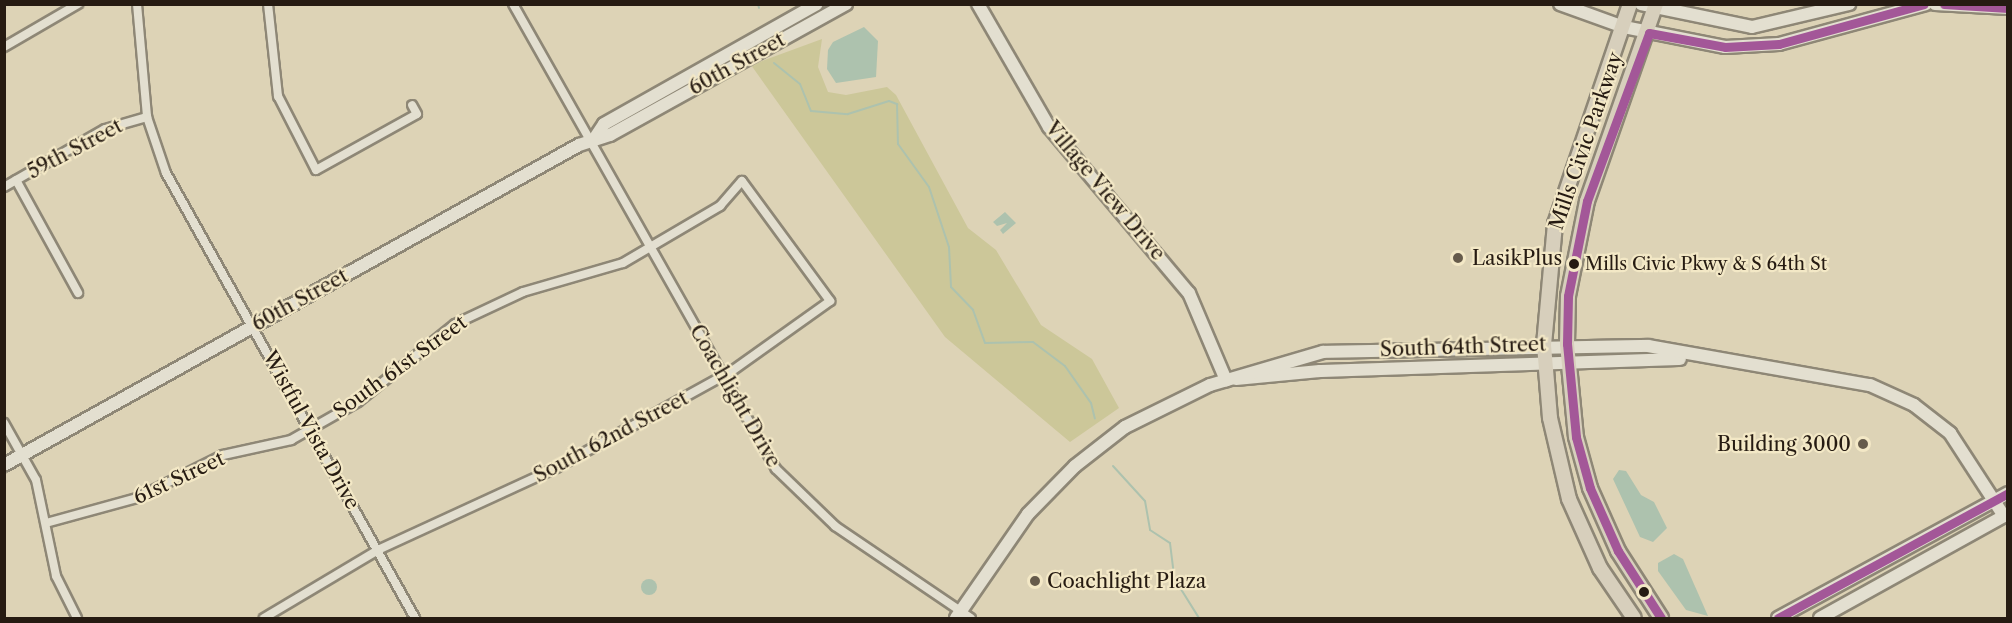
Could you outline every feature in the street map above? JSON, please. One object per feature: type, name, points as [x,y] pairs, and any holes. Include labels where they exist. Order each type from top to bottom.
[{"type":"main road","name":"Mills Civic Parkway","points":[[1630,4],[1556,224],[1544,345],[1551,428],[1569,499],[1600,568],[1634,618]]},
{"type":"main road","name":"Mills Civic Parkway","points":[[1656,6],[1649,33],[1587,201],[1568,296],[1567,344],[1576,437],[1590,488],[1608,532],[1661,618]]},
{"type":"street","points":[[4,46],[78,4]]},
{"type":"street","name":"Wistful Vista Drive","points":[[137,4],[147,117],[166,173],[416,618]]},
{"type":"street","points":[[268,4],[278,96],[316,170],[417,114],[412,105]]},
{"type":"street","name":"Coachlight Drive","points":[[513,4],[592,138],[757,441],[802,500],[963,616]]},
{"type":"street","name":"60th Street","points":[[592,138],[604,124],[817,4]]},
{"type":"street","name":"60th Street","points":[[4,465],[592,138],[610,135],[846,4]]},
{"type":"street","name":"Village View Drive","points":[[978,4],[1049,127],[1190,293],[1226,380]]},
{"type":"street","points":[[1560,4],[1624,27],[1725,47],[1779,44],[1926,4]]},
{"type":"street","points":[[1641,4],[1752,27],[1849,4]]},
{"type":"street","points":[[1935,4],[2007,8]]},
{"type":"street","name":"59th Street","points":[[4,187],[105,129],[147,117]]},
{"type":"street","points":[[16,180],[78,293]]},
{"type":"street","name":"South 61st Street","points":[[311,430],[358,402],[436,337],[478,311],[523,292],[607,271],[651,248],[720,206],[742,181],[830,301]]},
{"type":"street","name":"South 62nd Street","points":[[264,618],[378,549],[556,468],[722,377],[772,347],[830,301]]},
{"type":"street","name":"South 64th Street","points":[[963,616],[1028,514],[1075,466],[1156,409],[1226,380],[1323,352],[1567,344],[1648,346],[1893,394],[1950,433],[2006,515]]},
{"type":"street","name":"South 64th Street","points":[[1226,380],[1545,362],[1702,358]]},
{"type":"street","points":[[4,423],[36,480],[56,576],[77,618]]},
{"type":"street","name":"61st Street","points":[[46,523],[116,506],[208,461],[275,446],[311,430]]},
{"type":"street","points":[[1778,618],[2007,493]]},
{"type":"street","points":[[1820,618],[2006,515]]},
{"type":"shaded area","points":[[864,27],[878,41],[876,77],[836,83],[827,69],[828,50],[833,42]]},
{"type":"shaded area","points":[[822,39],[818,67],[828,92],[846,95],[887,87],[896,95],[968,228],[996,250],[1041,325],[1092,359],[1119,408],[1070,442],[945,337],[751,65]]},
{"type":"shaded area","points":[[1005,212],[1016,223],[1003,234],[1000,230],[1007,223],[997,226],[993,222]]},
{"type":"shaded area","points":[[1619,470],[1626,471],[1641,495],[1654,502],[1667,528],[1653,542],[1640,537],[1613,479]]},
{"type":"shaded area","points":[[1674,554],[1683,559],[1708,616],[1686,610],[1658,571],[1658,563]]},
{"type":"shaded area","points":[[649,579],[655,581],[657,587],[655,593],[649,595],[643,593],[641,587],[643,581]]},
{"type":"waterway","points":[[758,4],[759,8]]},
{"type":"waterway","points":[[774,63],[800,84],[811,111],[848,114],[889,101],[897,104],[898,144],[929,187],[949,247],[951,287],[973,310],[985,343],[1033,342],[1065,366],[1091,403],[1095,419]]},
{"type":"waterway","points":[[1113,466],[1145,501],[1150,530],[1170,543],[1174,578],[1199,618]]},
{"type":"transit line","points":[[1661,618],[1618,551],[1590,488],[1576,437],[1567,344],[1568,296],[1587,201],[1649,33],[1725,47],[1779,44],[1924,4]]},
{"type":"transit line","points":[[1944,4],[2008,8]]},
{"type":"transit line","points":[[1778,618],[2008,493]]},
{"type":"place","name":"LasikPlus","points":[[1458,258]]},
{"type":"place","name":"Mills Civic Pkwy & S 64th St","points":[[1574,264]]},
{"type":"place","name":"Building 3000","points":[[1863,444]]},
{"type":"place","name":"Coachlight Plaza","points":[[1035,581]]}]
